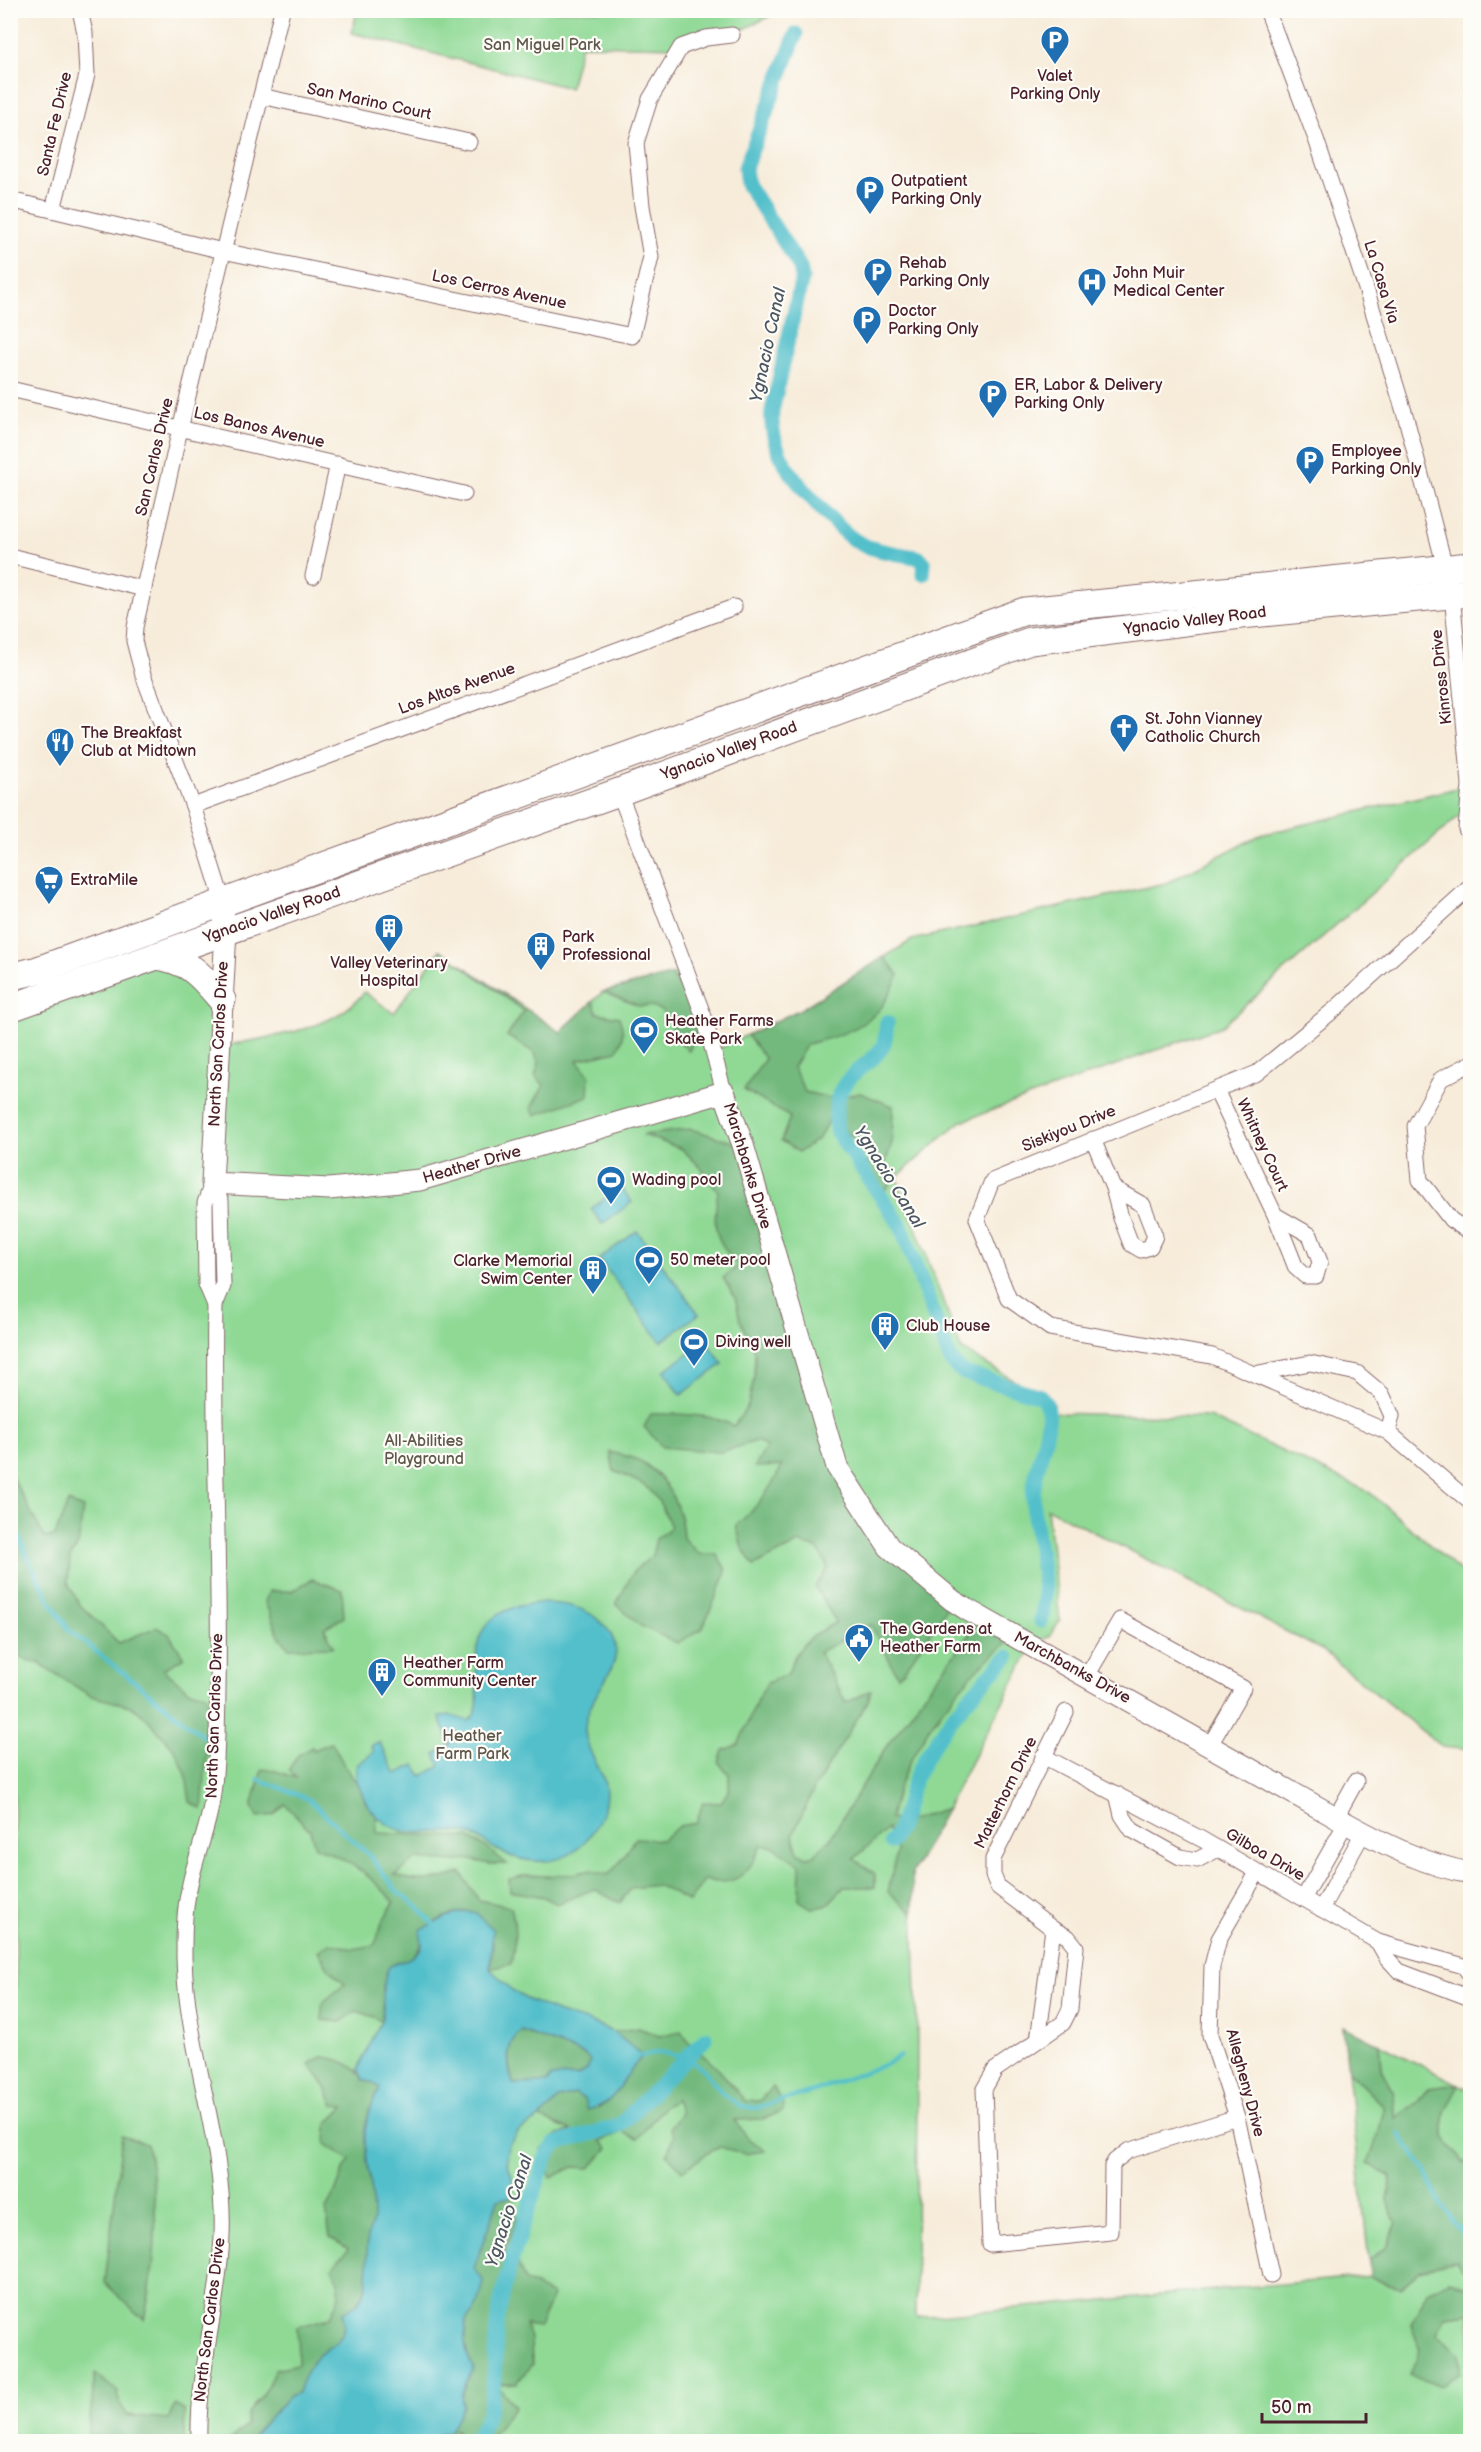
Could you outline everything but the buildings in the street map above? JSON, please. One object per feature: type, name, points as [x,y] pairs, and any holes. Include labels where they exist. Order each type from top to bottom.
[{"type":"highway","name":"Ygnacio Valley Road","points":[[10,1008],[156,956],[224,918],[1024,611],[1458,567]]},
{"type":"highway","name":"Ygnacio Valley Road","points":[[10,977],[224,918],[619,792],[1030,641],[1241,615],[1461,593]]},
{"type":"highway","points":[[156,956],[178,959],[205,980],[222,1000]]},
{"type":"street","name":"Santa Fe Drive","points":[[53,210],[87,75],[85,33],[80,10]]},
{"type":"street","name":"San Carlos Drive","points":[[224,918],[219,889],[194,806],[134,641],[135,627],[180,429],[282,10]]},
{"type":"street","name":"La Casa Via","points":[[1267,10],[1316,139],[1406,418],[1458,567]]},
{"type":"street","name":"Los Cerros Avenue","points":[[10,200],[223,251],[632,336],[651,257],[642,207],[636,143],[650,99],[681,47],[706,38],[732,35]]},
{"type":"street","name":"San Marino Court","points":[[261,96],[469,142]]},
{"type":"street","name":"Los Banos Avenue","points":[[10,389],[464,494]]},
{"type":"street","points":[[313,576],[338,464]]},
{"type":"street","points":[[10,556],[144,589]]},
{"type":"street","name":"Kinross Drive","points":[[1458,567],[1470,785],[1466,829],[1470,837]]},
{"type":"street","name":"Los Altos Avenue","points":[[194,806],[734,607]]},
{"type":"street","name":"Marchbanks Drive","points":[[619,792],[704,1017],[724,1092],[743,1145],[837,1467],[889,1547],[952,1600],[1348,1824],[1411,1857],[1450,1870],[1470,1873]]},
{"type":"street","name":"Siskiyou Drive","points":[[1470,887],[1335,1009],[1257,1073],[992,1180],[977,1219],[1009,1299],[1050,1328],[1212,1356],[1388,1432],[1470,1502]]},
{"type":"street","name":"North San Carlos Drive","points":[[199,2442],[198,2415],[220,2263],[222,2207],[205,2092],[187,2000],[184,1922],[189,1889],[212,1805],[215,1763],[219,1661],[215,1305],[206,1284],[205,1203],[212,1183],[224,918]]},
{"type":"street","points":[[1470,1064],[1442,1079],[1415,1126],[1420,1180],[1451,1220],[1470,1232]]},
{"type":"street","name":"Whitney Court","points":[[1216,1090],[1275,1215]]},
{"type":"street","name":"Heather Drive","points":[[212,1183],[329,1189],[420,1180],[724,1092]]},
{"type":"street","points":[[1093,1139],[1113,1188]]},
{"type":"street","points":[[1254,1374],[1310,1363],[1357,1373],[1382,1394],[1392,1416],[1388,1432]]},
{"type":"street","points":[[1087,1676],[1120,1620],[1243,1688],[1210,1745]]},
{"type":"street","name":"Matterhorn Drive","points":[[1066,1712],[993,1859],[992,1867],[999,1887],[1053,1929],[1068,1937],[1076,1947],[1070,2009],[1063,2024],[995,2070],[984,2089],[990,2244],[1111,2232],[1112,2166],[1115,2161],[1128,2151],[1238,2121]]},
{"type":"street","name":"Gilboa Drive","points":[[1043,1756],[1218,1849],[1378,1942],[1464,1966],[1470,1975]]},
{"type":"street","points":[[1321,1909],[1348,1824],[1356,1781]]},
{"type":"street","points":[[1117,1794],[1122,1815],[1132,1830],[1180,1857],[1197,1860],[1218,1849]]},
{"type":"street","points":[[1303,1899],[1348,1824]]},
{"type":"street","name":"Allegheny Drive","points":[[1257,1873],[1219,1939],[1212,1966],[1210,2034],[1238,2121],[1265,2242],[1270,2275]]},
{"type":"street","points":[[1038,2040],[1053,1929]]},
{"type":"street","points":[[1378,1942],[1398,1971],[1470,1998]]},
{"type":"green space","name":"San Miguel Park","points":[[357,11],[780,11],[732,35],[681,47],[581,45],[570,88],[352,33]]},
{"type":"green space","name":"Heather Farm Park","points":[[1470,785],[1468,808],[1222,1026],[960,1122],[897,1177],[961,1349],[1054,1404],[1054,1413],[1209,1417],[1369,1492],[1470,1580],[1470,1750],[1442,1747],[1322,1650],[1047,1508],[1060,1621],[1050,1636],[1033,1645],[912,1873],[917,2029],[916,2317],[1370,2276],[1401,2288],[1419,2271],[1457,2259],[1460,2268],[1470,2273],[1470,2286],[1449,2281],[1411,2325],[1420,2350],[1411,2374],[1459,2354],[1437,2333],[1446,2316],[1470,2313],[1470,2441],[11,2442],[10,1993],[16,1986],[12,1578],[10,1574],[11,1008],[156,956],[222,1000],[219,1047],[277,1036],[318,1024],[336,1016],[364,992],[394,1013],[440,950],[560,1032],[603,992],[687,971],[714,1051],[801,1009],[912,940],[1166,883],[1260,835]]},
{"type":"green space","points":[[440,950],[560,1032],[593,1001],[597,1013],[619,1017],[623,1034],[617,1051],[577,1060],[589,1075],[588,1096],[535,1115],[531,1108],[544,1085],[535,1076],[539,1063],[534,1052],[507,1036],[524,1011]]},
{"type":"green space","points":[[884,957],[899,975],[880,1009],[855,1028],[837,1036],[807,1044],[793,1067],[805,1092],[831,1098],[860,1093],[893,1106],[892,1142],[884,1168],[897,1177],[876,1200],[866,1186],[869,1150],[829,1119],[819,1138],[799,1152],[781,1141],[790,1117],[744,1090],[765,1059],[747,1035],[801,1009]]},
{"type":"green space","points":[[671,975],[704,1017],[689,1051],[674,1037],[671,1023],[662,1011],[651,1006],[639,1006],[603,992]]},
{"type":"green space","points":[[691,1129],[743,1145],[821,1415],[889,1547],[952,1600],[904,1671],[898,1676],[871,1625],[819,1652],[846,1703],[871,1690],[868,1701],[814,1789],[793,1835],[798,1852],[806,1857],[813,1856],[829,1840],[888,1744],[981,1618],[1015,1637],[994,1654],[954,1695],[921,1741],[897,1792],[890,1819],[908,1821],[947,1808],[912,1873],[913,1913],[888,1892],[897,1851],[887,1829],[854,1859],[875,1874],[875,1887],[844,1887],[826,1906],[811,1908],[799,1900],[800,1865],[774,1847],[761,1845],[752,1863],[740,1876],[725,1882],[704,1880],[689,1902],[658,1885],[631,1888],[620,1903],[594,1889],[557,1904],[544,1897],[510,1891],[509,1879],[527,1875],[573,1874],[591,1870],[608,1875],[636,1838],[662,1840],[679,1826],[696,1823],[703,1802],[721,1803],[729,1789],[729,1774],[719,1763],[723,1750],[738,1745],[767,1683],[788,1674],[800,1648],[812,1637],[836,1622],[815,1587],[828,1568],[818,1549],[799,1543],[754,1566],[742,1548],[736,1525],[762,1498],[782,1466],[755,1467],[766,1447],[757,1441],[721,1452],[662,1447],[644,1427],[651,1414],[704,1416],[734,1426],[748,1406],[754,1378],[755,1353],[740,1320],[735,1297],[723,1278],[738,1266],[719,1240],[716,1224],[718,1191],[702,1169],[682,1149],[643,1135]]},
{"type":"green space","points":[[610,1452],[639,1460],[659,1477],[666,1485],[676,1505],[683,1538],[699,1554],[717,1554],[726,1570],[702,1629],[677,1643],[641,1626],[616,1604],[634,1571],[652,1556],[656,1539],[671,1527],[661,1504],[650,1491],[636,1481],[614,1471]]},
{"type":"green space","points":[[10,1473],[45,1538],[55,1536],[68,1502],[83,1508],[78,1545],[70,1558],[68,1583],[80,1605],[119,1643],[156,1627],[169,1634],[184,1658],[163,1669],[188,1690],[207,1694],[207,1753],[202,1809],[190,1802],[186,1774],[175,1750],[143,1714],[130,1706],[91,1696],[37,1662],[13,1653]]},
{"type":"green space","points":[[312,1579],[342,1590],[344,1617],[324,1628],[334,1647],[289,1648],[279,1636],[265,1602],[269,1591],[292,1591]]},
{"type":"green space","points":[[332,1742],[344,1765],[359,1786],[367,1805],[376,1814],[377,1833],[468,1837],[486,1847],[507,1864],[490,1864],[466,1859],[455,1862],[415,1859],[394,1875],[428,1880],[461,1873],[479,1900],[511,1907],[515,1936],[511,1964],[490,1969],[493,1942],[468,1911],[449,1916],[432,1925],[417,1953],[396,1963],[384,2001],[381,2022],[356,2011],[341,2022],[322,2020],[322,2003],[345,1984],[329,1969],[318,1951],[330,1943],[353,1949],[375,1945],[382,1922],[394,1902],[376,1883],[358,1869],[339,1857],[315,1847],[310,1830],[285,1804],[274,1815],[258,1817],[252,1807],[262,1769],[296,1778],[289,1769],[298,1755],[312,1747],[314,1750]]},
{"type":"green space","points":[[1343,2026],[1379,2044],[1381,2069],[1394,2093],[1395,2118],[1418,2102],[1428,2088],[1459,2084],[1444,2115],[1444,2137],[1463,2162],[1470,2162],[1470,2273],[1460,2268],[1457,2259],[1419,2271],[1401,2288],[1370,2276],[1369,2261],[1386,2247],[1397,2223],[1387,2200],[1391,2177],[1368,2163],[1379,2132],[1384,2107],[1348,2071]]},
{"type":"green space","points":[[639,2028],[659,2036],[681,2031],[745,2101],[759,2101],[772,2087],[784,2104],[783,2111],[763,2119],[734,2120],[746,2136],[765,2151],[745,2154],[720,2147],[682,2171],[667,2154],[674,2136],[670,2128],[681,2113],[676,2100],[665,2106],[637,2139],[622,2132],[600,2141],[608,2148],[590,2168],[573,2167],[551,2178],[542,2150],[555,2136],[571,2131],[540,2118],[559,2098],[576,2094],[599,2108],[607,2102],[636,2062],[643,2056],[613,2032]]},
{"type":"green space","points":[[521,2031],[585,2054],[590,2061],[587,2071],[577,2076],[551,2077],[547,2083],[513,2084],[509,2063],[510,2049],[512,2042]]},
{"type":"green space","points":[[1379,2044],[1470,2090],[1470,2162],[1463,2162],[1444,2138],[1444,2116],[1428,2088],[1418,2102],[1395,2118],[1394,2093],[1381,2069]]},
{"type":"green space","points":[[321,2057],[346,2063],[356,2070],[364,2081],[372,2082],[380,2088],[374,2099],[365,2129],[373,2200],[373,2221],[368,2237],[367,2282],[360,2300],[343,2312],[344,2330],[340,2339],[312,2363],[298,2393],[289,2396],[249,2441],[229,2442],[246,2426],[248,2413],[266,2390],[275,2369],[298,2364],[297,2327],[329,2318],[338,2298],[338,2282],[332,2268],[348,2249],[330,2237],[326,2209],[350,2160],[326,2144],[327,2124],[344,2107],[334,2106],[325,2086],[309,2064]]},
{"type":"green space","points":[[1348,2071],[1384,2107],[1379,2132],[1391,2177],[1387,2200],[1397,2223],[1386,2247],[1369,2261]]},
{"type":"green space","points":[[122,2136],[147,2144],[154,2188],[154,2254],[144,2320],[105,2283]]},
{"type":"green space","points":[[513,2196],[517,2218],[505,2250],[518,2263],[525,2281],[553,2295],[539,2327],[525,2325],[531,2339],[532,2364],[517,2383],[496,2384],[515,2406],[488,2441],[456,2441],[457,2430],[450,2431],[463,2406],[461,2396],[473,2368],[466,2350],[465,2333],[466,2320],[472,2313],[474,2268],[498,2200]]},
{"type":"green space","points":[[1449,2281],[1470,2286],[1470,2313],[1446,2316],[1437,2333],[1459,2354],[1460,2372],[1440,2386],[1410,2374],[1420,2350],[1411,2325],[1428,2292]]},
{"type":"green space","points":[[95,2374],[118,2392],[117,2396],[127,2415],[168,2419],[175,2405],[185,2411],[184,2441],[124,2441],[88,2434]]},
{"type":"water","name":"Wading pool","points":[[621,1187],[632,1202],[602,1224],[591,1209]]},
{"type":"water","name":"50 meter pool","points":[[637,1231],[699,1314],[661,1342],[599,1259]]},
{"type":"water","name":"Diving well","points":[[706,1341],[723,1364],[681,1395],[664,1371]]},
{"type":"water","points":[[538,1603],[564,1605],[594,1616],[612,1636],[616,1649],[609,1674],[588,1713],[585,1728],[589,1746],[602,1775],[606,1796],[601,1817],[590,1836],[567,1856],[539,1861],[510,1856],[467,1833],[408,1832],[388,1825],[366,1802],[357,1781],[357,1765],[374,1752],[371,1745],[379,1742],[396,1774],[415,1765],[422,1776],[440,1766],[435,1754],[451,1744],[439,1717],[449,1715],[468,1721],[476,1711],[478,1697],[476,1659],[479,1640],[488,1623],[507,1610]]},
{"type":"water","points":[[468,1911],[476,1913],[493,1930],[490,1969],[512,1990],[526,1999],[559,2013],[596,2024],[613,2032],[643,2056],[607,2101],[587,2110],[584,2099],[576,2094],[559,2098],[540,2118],[519,2131],[509,2145],[507,2162],[512,2177],[513,2196],[498,2200],[474,2268],[483,2280],[479,2302],[466,2320],[465,2327],[465,2344],[473,2368],[461,2395],[463,2406],[450,2431],[439,2434],[435,2441],[249,2441],[289,2396],[298,2393],[304,2377],[319,2355],[340,2339],[344,2329],[343,2312],[361,2299],[365,2290],[367,2247],[373,2220],[373,2200],[365,2131],[370,2109],[380,2088],[372,2082],[364,2081],[358,2069],[381,2022],[383,1986],[388,1967],[415,1955],[422,1947],[420,1930],[446,1917]],"holes":[[[522,2031],[585,2055],[590,2061],[587,2070],[577,2076],[551,2077],[547,2083],[513,2084],[508,2055],[512,2042]]]},
{"type":"waterway","name":"Ygnacio Canal","points":[[796,34],[745,168],[747,184],[800,267],[802,278],[772,411],[775,441],[780,455],[796,480],[842,530],[868,547],[920,558],[924,563],[923,574]]},
{"type":"waterway","name":"Ygnacio Canal","points":[[887,1022],[883,1046],[848,1080],[839,1094],[836,1111],[837,1132],[901,1226],[950,1359],[955,1366],[964,1373],[1040,1396],[1047,1406],[1048,1422],[1033,1491],[1044,1590],[1041,1621]]},
{"type":"waterway","points":[[10,1514],[28,1558],[51,1603],[69,1630],[203,1736]]},
{"type":"waterway","name":"Ygnacio Canal","points":[[891,1842],[900,1826],[917,1774],[936,1741],[969,1698],[1008,1657]]},
{"type":"waterway","points":[[258,1779],[308,1799],[369,1855],[397,1891],[419,1908],[437,1928]]},
{"type":"waterway","name":"Ygnacio Canal","points":[[473,2442],[482,2428],[492,2396],[499,2312],[508,2274],[546,2157],[555,2144],[619,2126],[706,2038]]},
{"type":"waterway","points":[[643,2056],[660,2052],[687,2058],[702,2068],[723,2094],[741,2106],[756,2108],[817,2090],[886,2064],[900,2056]]},
{"type":"waterway","points":[[1399,2134],[1426,2172],[1439,2201],[1470,2245]]},
{"type":"place","name":"Valet Parking Only","points":[[1055,66]]},
{"type":"place","name":"Outpatient Parking Only","points":[[870,216]]},
{"type":"place","name":"Rehab Parking Only","points":[[878,298]]},
{"type":"place","name":"John Muir Medical Center","points":[[1092,308]]},
{"type":"place","name":"Doctor Parking Only","points":[[867,346]]},
{"type":"place","name":"ER, Labor & Delivery Parking Only","points":[[993,420]]},
{"type":"place","name":"Employee Parking Only","points":[[1310,486]]},
{"type":"place","name":"St. John Vianney Catholic Church","points":[[1124,754]]},
{"type":"place","name":"The Breakfast Club at Midtown","points":[[60,768]]},
{"type":"place","name":"ExtraMile","points":[[49,906]]},
{"type":"place","name":"Valley Veterinary Hospital","points":[[389,954]]},
{"type":"place","name":"Park Professional","points":[[541,972]]},
{"type":"place","name":"Heather Farms Skate Park","points":[[644,1056]]},
{"type":"place","name":"Wading pool","points":[[611,1206]]},
{"type":"place","name":"50 meter pool","points":[[649,1286]]},
{"type":"place","name":"Clarke Memorial Swim Center","points":[[593,1296]]},
{"type":"place","name":"Club House","points":[[885,1352]]},
{"type":"place","name":"Diving well","points":[[694,1368]]},
{"type":"place","name":"The Gardens at Heather Farm","points":[[859,1664]]},
{"type":"place","name":"Heather Farm Community Center","points":[[382,1698]]},
{"type":"park label","name":"All-Abilities Playground","points":[[424,1450]]}]
